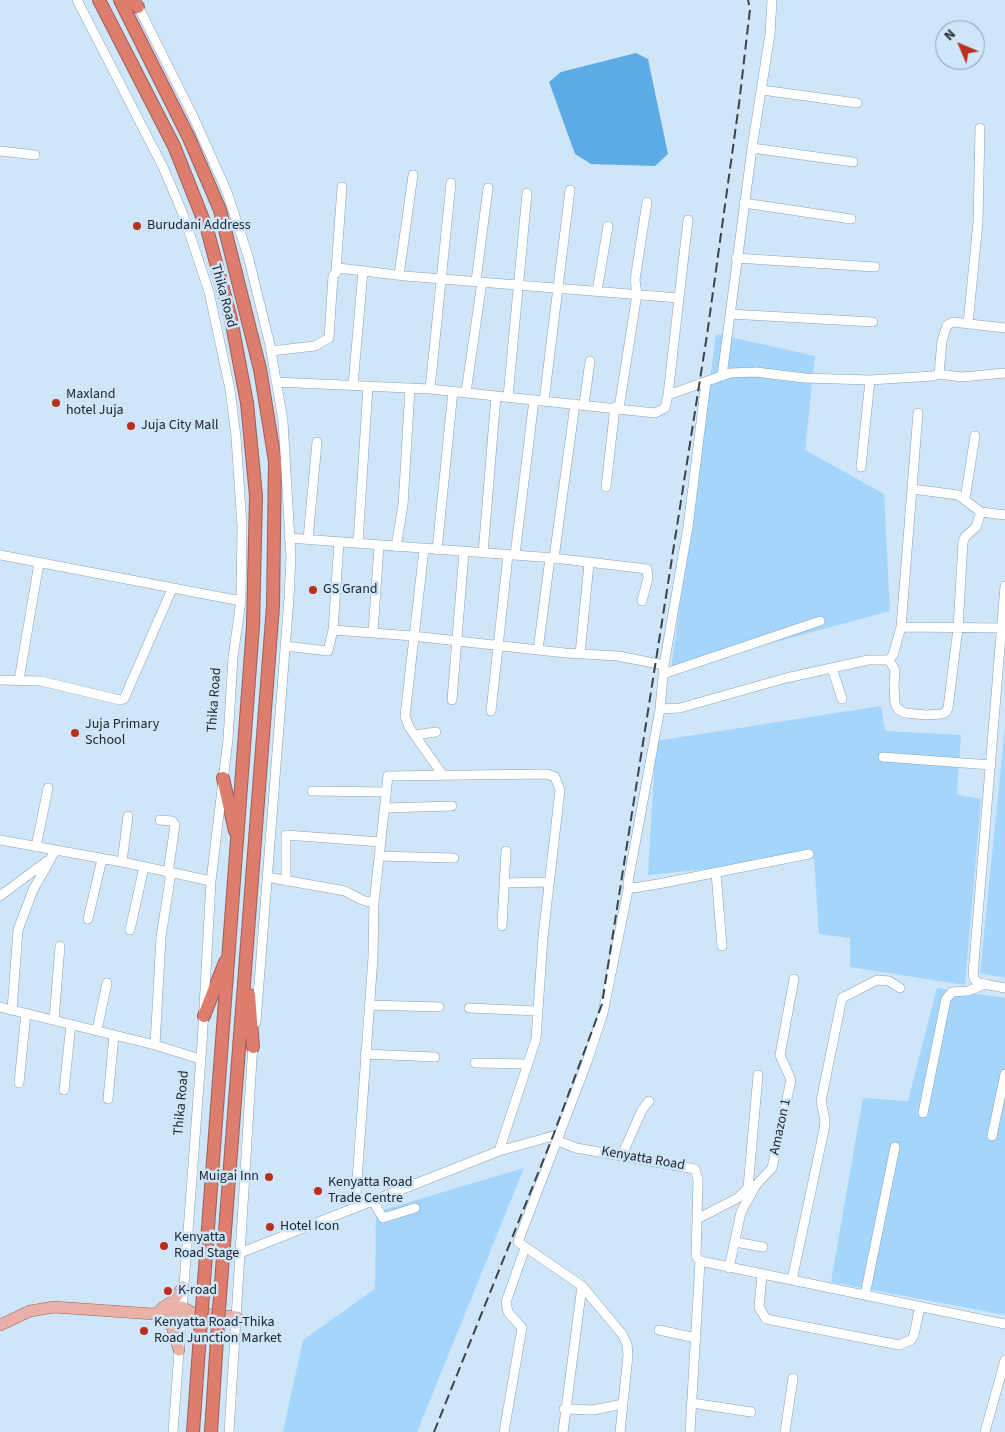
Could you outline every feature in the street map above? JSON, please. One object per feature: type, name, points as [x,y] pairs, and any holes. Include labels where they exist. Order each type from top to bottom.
[{"type":"highway","name":"Thika Road","points":[[99,0],[174,146],[207,228],[231,318],[247,403],[256,496],[253,626],[230,952],[192,1313],[194,1432]]},
{"type":"highway","name":"Thika Road","points":[[120,0],[189,138],[220,210],[260,369],[275,461],[273,606],[245,958],[211,1432]]},
{"type":"highway","points":[[223,778],[230,815],[238,838]]},
{"type":"highway","points":[[204,1016],[230,952]]},
{"type":"highway","points":[[245,958],[253,1047]]},
{"type":"main road","points":[[155,1311],[173,1301],[183,1287]]},
{"type":"main road","points":[[0,1325],[30,1311],[42,1308],[155,1311],[237,1317]]},
{"type":"main road","points":[[155,1311],[172,1326],[179,1350]]},
{"type":"street","name":"Thika Road","points":[[77,0],[164,167],[183,214],[209,292],[230,389],[236,437],[242,526],[241,601],[233,657],[212,881],[204,1016],[183,1287],[192,1313],[179,1350],[173,1432]]},
{"type":"street","points":[[722,376],[736,258],[770,34],[772,0]]},
{"type":"street","points":[[134,2],[193,116],[227,192],[248,256],[271,352],[283,421],[290,598],[253,1047],[229,1432]]},
{"type":"street","points":[[762,90],[857,104]]},
{"type":"street","points":[[968,324],[978,222],[976,206],[980,128]]},
{"type":"street","points":[[752,148],[853,162]]},
{"type":"street","points":[[0,151],[35,156]]},
{"type":"street","points":[[399,275],[413,175]]},
{"type":"street","points":[[430,389],[451,183]]},
{"type":"street","points":[[271,352],[315,346],[329,338],[342,187]]},
{"type":"street","points":[[466,392],[488,188]]},
{"type":"street","points":[[544,401],[559,289],[558,275],[570,190]]},
{"type":"street","points":[[508,397],[527,193]]},
{"type":"street","points":[[606,487],[636,294],[636,280],[647,202]]},
{"type":"street","points":[[744,203],[851,219]]},
{"type":"street","points":[[276,382],[430,389],[661,412],[665,408],[668,395],[688,220]]},
{"type":"street","points":[[598,291],[608,226]]},
{"type":"street","points":[[736,258],[875,267]]},
{"type":"street","points":[[336,270],[679,298]]},
{"type":"street","points":[[352,386],[363,271]]},
{"type":"street","points":[[730,314],[873,322]]},
{"type":"street","points":[[939,374],[942,341],[947,325],[952,322],[1005,328]]},
{"type":"street","points":[[538,650],[552,558],[580,404],[590,361]]},
{"type":"street","points":[[668,395],[730,373],[756,372],[804,378],[870,380],[902,380],[939,374],[962,377],[1005,373]]},
{"type":"street","points":[[862,468],[870,380]]},
{"type":"street","points":[[620,1432],[627,1344],[610,1319],[582,1286],[518,1242],[587,1062],[603,1013],[629,885],[628,882],[660,709],[663,669],[688,527],[706,382]]},
{"type":"street","points":[[358,543],[368,386]]},
{"type":"street","points":[[396,547],[403,505],[410,388]]},
{"type":"street","points":[[437,550],[452,391]]},
{"type":"street","points":[[483,553],[496,396]]},
{"type":"street","points":[[491,711],[498,646],[534,400]]},
{"type":"street","points":[[889,660],[893,655],[901,627],[918,413]]},
{"type":"street","points":[[965,499],[975,436]]},
{"type":"street","points":[[308,539],[316,442]]},
{"type":"street","points":[[912,490],[958,495],[981,512],[1005,515]]},
{"type":"street","points":[[889,660],[894,670],[895,704],[898,709],[905,713],[942,714],[948,708],[958,628],[964,542],[965,537],[976,527],[981,512]]},
{"type":"street","points":[[289,538],[552,558],[589,564],[647,569],[648,578],[642,601]]},
{"type":"street","points":[[285,646],[328,651],[333,630],[339,542]]},
{"type":"street","points":[[373,633],[379,545]]},
{"type":"street","points":[[424,549],[405,716],[406,724],[442,774]]},
{"type":"street","points":[[452,700],[464,552]]},
{"type":"street","points":[[0,555],[241,601]]},
{"type":"street","points":[[19,680],[39,563]]},
{"type":"street","points":[[580,654],[589,564]]},
{"type":"street","points":[[1005,586],[973,974],[975,980],[1005,988]]},
{"type":"street","points":[[0,680],[41,681],[120,700],[124,699],[172,589]]},
{"type":"street","points":[[333,630],[618,656],[663,669],[820,621]]},
{"type":"street","points":[[901,627],[1003,628]]},
{"type":"street","points":[[660,709],[680,708],[868,660],[889,660]]},
{"type":"street","points":[[832,668],[842,699]]},
{"type":"street","points":[[414,735],[436,732]]},
{"type":"street","points":[[882,757],[991,765]]},
{"type":"street","points":[[355,1208],[374,903],[388,776],[547,774],[555,777],[560,790],[549,882],[536,1039],[500,1152]]},
{"type":"street","points":[[36,847],[48,788]]},
{"type":"street","points":[[312,791],[385,792]]},
{"type":"street","points":[[385,808],[452,806]]},
{"type":"street","points":[[122,862],[128,816]]},
{"type":"street","points":[[155,1045],[161,937],[175,825],[172,821],[160,820]]},
{"type":"street","points":[[286,881],[286,835],[381,842]]},
{"type":"street","points":[[0,840],[102,858],[212,881]]},
{"type":"street","points":[[12,1010],[18,930],[33,890],[55,851]]},
{"type":"street","points":[[502,926],[506,851]]},
{"type":"street","points":[[629,885],[638,887],[809,854]]},
{"type":"street","points":[[379,856],[454,858]]},
{"type":"street","points":[[88,919],[102,858]]},
{"type":"street","points":[[0,896],[49,860]]},
{"type":"street","points":[[130,930],[144,867]]},
{"type":"street","points":[[716,873],[722,946]]},
{"type":"street","points":[[267,877],[345,890],[362,900],[374,903]]},
{"type":"street","points":[[505,883],[549,882]]},
{"type":"street","points":[[54,1020],[60,946]]},
{"type":"street","name":"Amazon 1","points":[[729,1268],[741,1212],[756,1185],[772,1168],[791,1080],[780,1055],[794,979]]},
{"type":"street","points":[[792,1280],[824,1130],[825,1120],[821,1101],[842,998],[877,980],[888,981],[900,988]]},
{"type":"street","points":[[97,1030],[107,983]]},
{"type":"street","points":[[923,1113],[946,999],[952,992],[968,992],[985,984]]},
{"type":"street","points":[[369,1005],[439,1007]]},
{"type":"street","points":[[0,1007],[155,1045],[200,1059]]},
{"type":"street","points":[[469,1008],[538,1010]]},
{"type":"street","points":[[20,1083],[26,1013]]},
{"type":"street","points":[[64,1090],[71,1024]]},
{"type":"street","points":[[108,1099],[114,1035]]},
{"type":"street","points":[[365,1054],[435,1057]]},
{"type":"street","points":[[475,1063],[527,1064]]},
{"type":"street","points":[[992,1136],[1005,1074]]},
{"type":"street","points":[[697,1219],[738,1198],[748,1188],[758,1075]]},
{"type":"street","points":[[622,1155],[642,1110],[649,1101]]},
{"type":"street","name":"Kenyatta Road","points":[[240,1253],[500,1152],[546,1137],[553,1136],[576,1148],[695,1169],[698,1180],[696,1256],[700,1260],[690,1432]]},
{"type":"street","points":[[865,1295],[895,1147]]},
{"type":"street","points":[[373,1201],[383,1218],[415,1208]]},
{"type":"street","points":[[735,1242],[763,1247]]},
{"type":"street","points":[[504,1432],[522,1328],[508,1312],[506,1302],[525,1248]]},
{"type":"street","points":[[700,1260],[729,1268],[1005,1324]]},
{"type":"street","points":[[762,1274],[759,1307],[766,1319],[899,1344],[910,1341],[914,1335],[920,1306]]},
{"type":"street","points":[[563,1432],[564,1409],[582,1286]]},
{"type":"street","points":[[659,1330],[696,1338]]},
{"type":"street","points":[[985,1432],[1005,1360]]},
{"type":"street","points":[[785,1432],[793,1378]]},
{"type":"street","points":[[692,1403],[751,1412]]},
{"type":"street","points":[[564,1409],[593,1410],[623,1404]]},
{"type":"shaded area","points":[[636,53],[648,59],[668,154],[655,166],[591,164],[575,154],[549,82],[561,72]]},
{"type":"shaded area","points":[[716,334],[815,356],[805,450],[884,494],[890,611],[671,670]]},
{"type":"shaded area","points":[[881,706],[885,731],[961,735],[957,795],[981,799],[965,985],[850,967],[850,938],[819,934],[814,858],[648,875],[656,741]]},
{"type":"shaded area","points":[[1005,727],[1005,978],[980,973]]},
{"type":"shaded area","points":[[937,988],[1005,998],[1005,1315],[831,1282],[863,1098],[908,1101]]},
{"type":"shaded area","points":[[524,1168],[417,1432],[283,1432],[303,1340],[375,1289],[376,1212]]},
{"type":"railway","points":[[434,1432],[553,1136],[602,1004],[707,335],[739,104],[750,9],[748,0]]},
{"type":"place","name":"Burudani Address","points":[[137,226]]},
{"type":"place","name":"Maxland hotel Juja","points":[[56,403]]},
{"type":"place","name":"Juja City Mall","points":[[131,426]]},
{"type":"place","name":"GS Grand","points":[[313,590]]},
{"type":"place","name":"Juja Primary School","points":[[75,733]]},
{"type":"place","name":"Muigai Inn","points":[[269,1177]]},
{"type":"place","name":"Kenyatta Road Trade Centre","points":[[318,1191]]},
{"type":"place","name":"Hotel Icon","points":[[270,1227]]},
{"type":"place","name":"Kenyatta Road Stage","points":[[164,1246]]},
{"type":"place","name":"K-road","points":[[168,1291]]},
{"type":"place","name":"Kenyatta Road-Thika Road Junction Market","points":[[144,1331]]}]
